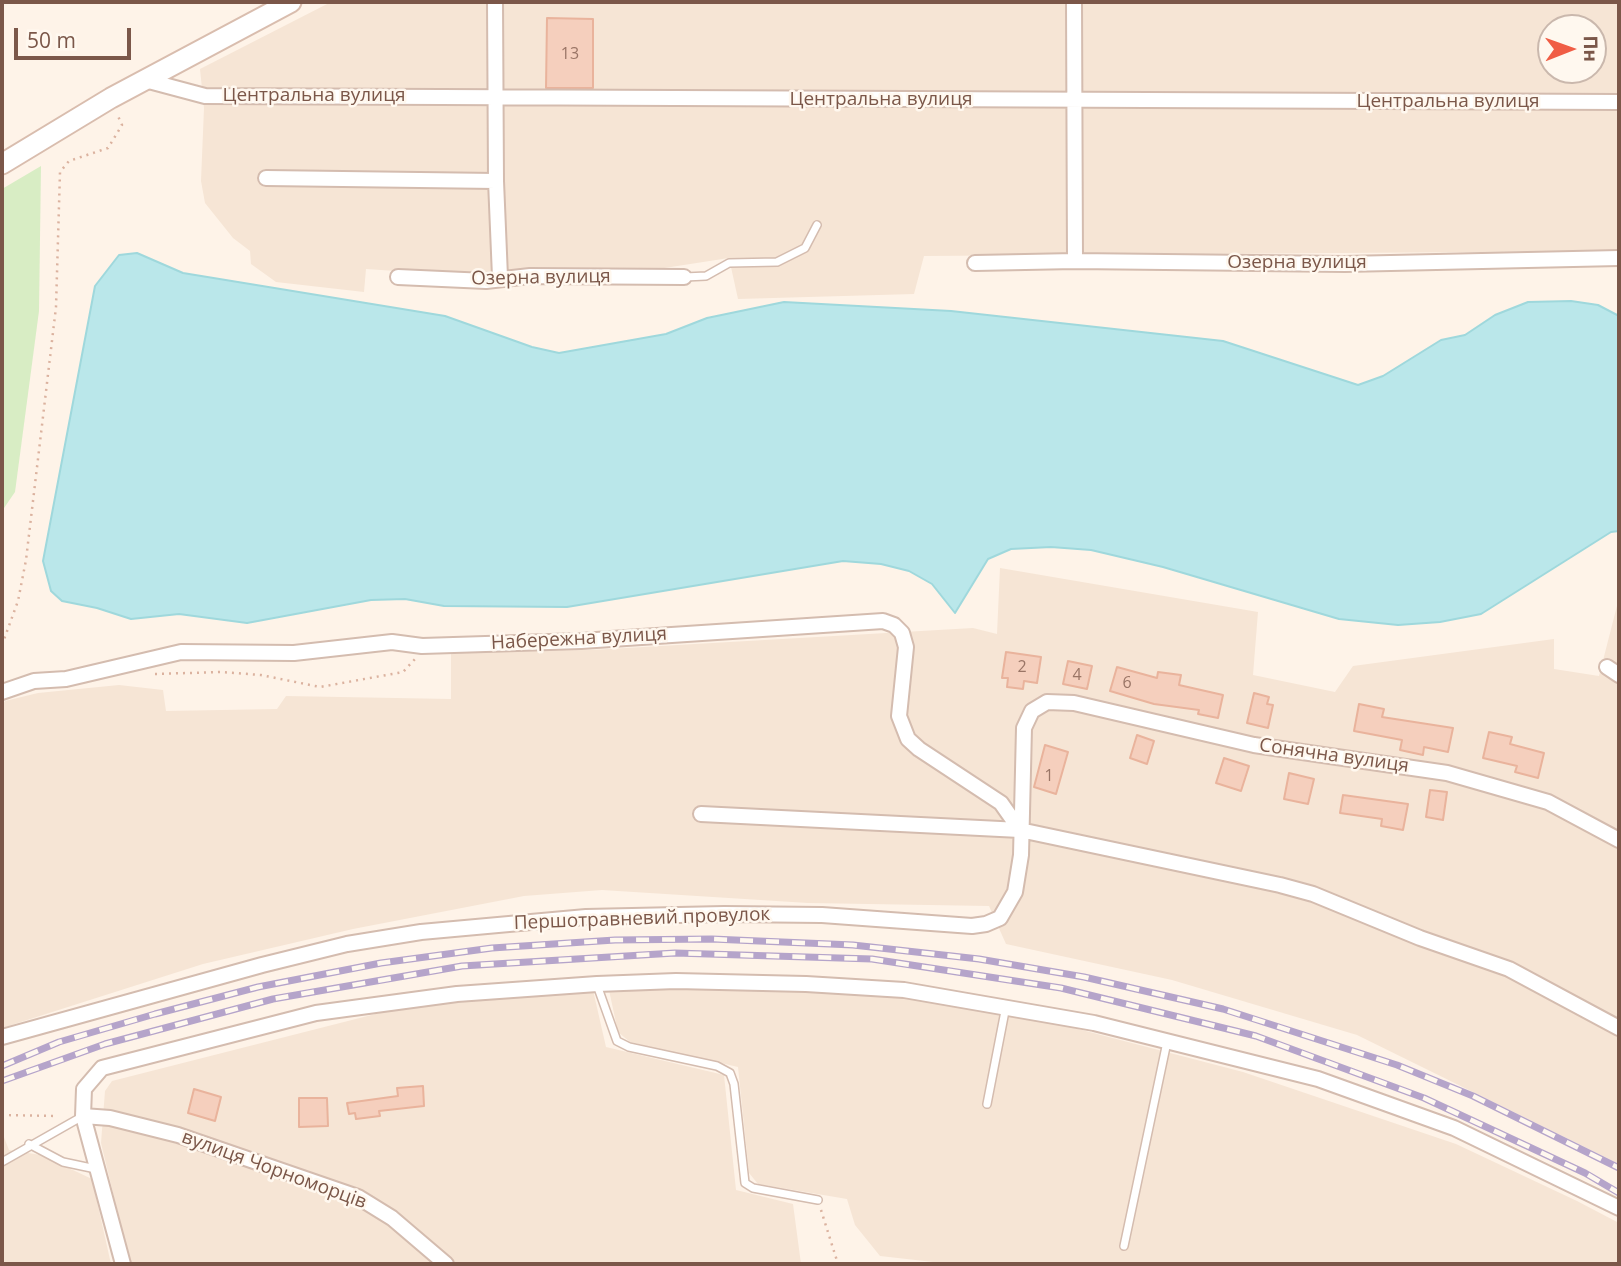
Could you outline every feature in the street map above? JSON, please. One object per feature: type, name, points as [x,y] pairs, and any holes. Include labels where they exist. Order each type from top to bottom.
[{"type":"main road","points":[[2,164],[111,98],[291,2]]},
{"type":"street","points":[[495,2],[496,181],[500,277]]},
{"type":"street","points":[[1074,2],[1075,261]]},
{"type":"street","name":"Центральна вулиця","points":[[145,80],[205,96],[1619,102]]},
{"type":"street","points":[[267,178],[496,181]]},
{"type":"street","name":"Озерна вулиця","points":[[975,263],[1075,261],[1345,264],[1619,258]]},
{"type":"street","name":"Озерна вулиця","points":[[398,277],[486,281],[500,277],[684,276]]},
{"type":"street","name":"Набережна вулиця","points":[[2,692],[34,681],[66,679],[181,652],[294,653],[391,642],[422,646],[581,641],[883,621],[894,625],[906,647],[899,709],[902,730],[908,739],[1002,803],[1020,830]]},
{"type":"street","name":"Сонячна вулиця","points":[[1020,830],[1024,728],[1027,719],[1039,705],[1074,703],[1254,745],[1447,773],[1548,802],[1619,840]]},
{"type":"street","points":[[701,814],[1020,830],[1313,894],[1420,938],[1509,969],[1619,1028]]},
{"type":"street","name":"Першотравневий провулок","points":[[2,1037],[262,965],[347,944],[421,932],[517,922],[628,916],[822,915],[972,926],[1000,918],[1015,892],[1021,855],[1020,830]]},
{"type":"street","points":[[123,1264],[83,1116],[84,1089],[102,1068],[221,1035],[316,1013],[386,1001],[597,984],[676,981],[806,984],[904,990],[1007,1006],[1167,1042],[1318,1079],[1454,1128],[1619,1208]]},
{"type":"street","name":"вулиця Чорноморців","points":[[83,1116],[110,1118],[178,1135],[358,1197],[392,1217],[446,1264]]},
{"type":"lane","points":[[684,276],[706,276],[729,263],[777,262],[805,248],[817,225]]},
{"type":"lane","points":[[597,984],[617,1041],[717,1066],[730,1073],[734,1084],[745,1183],[753,1188],[818,1200]]},
{"type":"lane","points":[[987,1104],[1007,1006]]},
{"type":"lane","points":[[1124,1246],[1167,1042]]},
{"type":"lane","points":[[2,1162],[29,1144],[83,1116]]},
{"type":"lane","points":[[29,1144],[63,1162],[96,1169]]},
{"type":"path","points":[[2,645],[18,601],[26,560],[56,307],[60,172],[69,161],[108,148],[122,125],[111,98]]},
{"type":"path","points":[[155,674],[221,672],[261,675],[299,685],[340,686],[403,672],[411,665],[422,646]]},
{"type":"path","points":[[2,1115],[83,1116]]},
{"type":"path","points":[[818,1200],[838,1264]]},
{"type":"shaded area","points":[[331,2],[1619,2],[1619,251],[924,256],[914,294],[738,299],[729,258],[645,271],[495,271],[486,277],[366,269],[364,292],[276,282],[251,264],[250,251],[233,238],[205,203],[201,181],[204,108],[200,69]]},
{"type":"shaded area","points":[[1000,568],[1258,612],[1253,675],[1335,692],[1353,666],[1554,639],[1554,669],[1599,676],[1619,598],[1619,1164],[1357,1035],[1172,980],[1006,944],[989,906],[808,903],[602,890],[524,896],[353,929],[203,964],[2,1028],[2,706],[5,701],[38,693],[119,685],[163,690],[166,711],[277,709],[286,696],[451,699],[451,651],[591,650],[973,628],[997,634]]},
{"type":"shaded area","points":[[677,987],[806,990],[901,997],[1032,1017],[1243,1072],[1456,1144],[1577,1201],[1619,1223],[1619,1264],[951,1264],[880,1256],[855,1225],[847,1199],[758,1184],[749,1173],[738,1067],[630,1042],[618,1032],[609,990]]},
{"type":"shaded area","points":[[593,990],[606,1047],[724,1075],[736,1190],[793,1204],[801,1264],[130,1264],[101,1143],[105,1091],[112,1081],[399,1008]]},
{"type":"shaded area","points":[[2,1132],[9,1150],[41,1155],[92,1179],[111,1264],[2,1264]]},
{"type":"green space","points":[[41,166],[39,311],[15,492],[2,511],[2,189]]},
{"type":"water","points":[[137,253],[183,273],[445,316],[532,347],[559,353],[666,334],[707,318],[784,302],[951,311],[1223,341],[1358,385],[1383,376],[1441,340],[1465,335],[1495,315],[1528,302],[1571,301],[1598,305],[1619,316],[1619,531],[1611,532],[1481,614],[1440,622],[1398,625],[1339,619],[1163,567],[1091,550],[1051,547],[1011,549],[988,559],[955,613],[932,584],[909,571],[881,564],[843,561],[567,607],[444,606],[405,599],[371,600],[247,623],[179,614],[131,619],[62,601],[51,591],[43,561],[95,286],[119,255]]},
{"type":"building","points":[[547,18],[593,19],[593,88],[546,88]]},
{"type":"building","points":[[1006,652],[1041,657],[1037,683],[1024,681],[1023,689],[1007,687],[1008,678],[1002,678]]},
{"type":"building","points":[[1068,661],[1092,666],[1087,689],[1063,684]]},
{"type":"building","points":[[1117,667],[1157,678],[1158,672],[1181,675],[1179,685],[1223,695],[1218,718],[1198,714],[1199,710],[1154,704],[1110,691]]},
{"type":"building","points":[[1254,693],[1269,697],[1267,704],[1273,705],[1268,728],[1247,723]]},
{"type":"building","points":[[1359,704],[1384,709],[1382,717],[1453,728],[1448,752],[1424,747],[1423,755],[1400,750],[1402,740],[1354,731]]},
{"type":"building","points":[[1489,732],[1512,737],[1510,744],[1544,753],[1538,778],[1515,772],[1517,766],[1483,758]]},
{"type":"building","points":[[1137,735],[1154,741],[1147,764],[1130,758]]},
{"type":"building","points":[[1045,745],[1068,752],[1056,794],[1034,787]]},
{"type":"building","points":[[1224,758],[1249,766],[1241,791],[1216,783]]},
{"type":"building","points":[[1289,773],[1314,779],[1308,804],[1284,799]]},
{"type":"building","points":[[1430,790],[1447,792],[1443,820],[1426,817]]},
{"type":"building","points":[[1343,795],[1408,804],[1403,830],[1381,826],[1382,819],[1340,813]]},
{"type":"building","points":[[423,1086],[424,1106],[379,1111],[380,1116],[356,1119],[355,1113],[349,1114],[347,1103],[398,1096],[397,1088]]},
{"type":"building","points":[[194,1089],[221,1097],[215,1121],[188,1113]]},
{"type":"building","points":[[299,1098],[327,1098],[328,1126],[299,1127]]},
{"type":"railway","points":[[2,1066],[59,1042],[155,1014],[258,987],[381,963],[492,948],[615,940],[712,939],[853,945],[979,959],[1084,977],[1223,1009],[1397,1065],[1473,1096],[1619,1168]]},
{"type":"railway","points":[[2,1081],[105,1044],[273,999],[462,966],[675,953],[872,959],[1061,988],[1256,1036],[1424,1098],[1585,1173],[1619,1193]]}]
